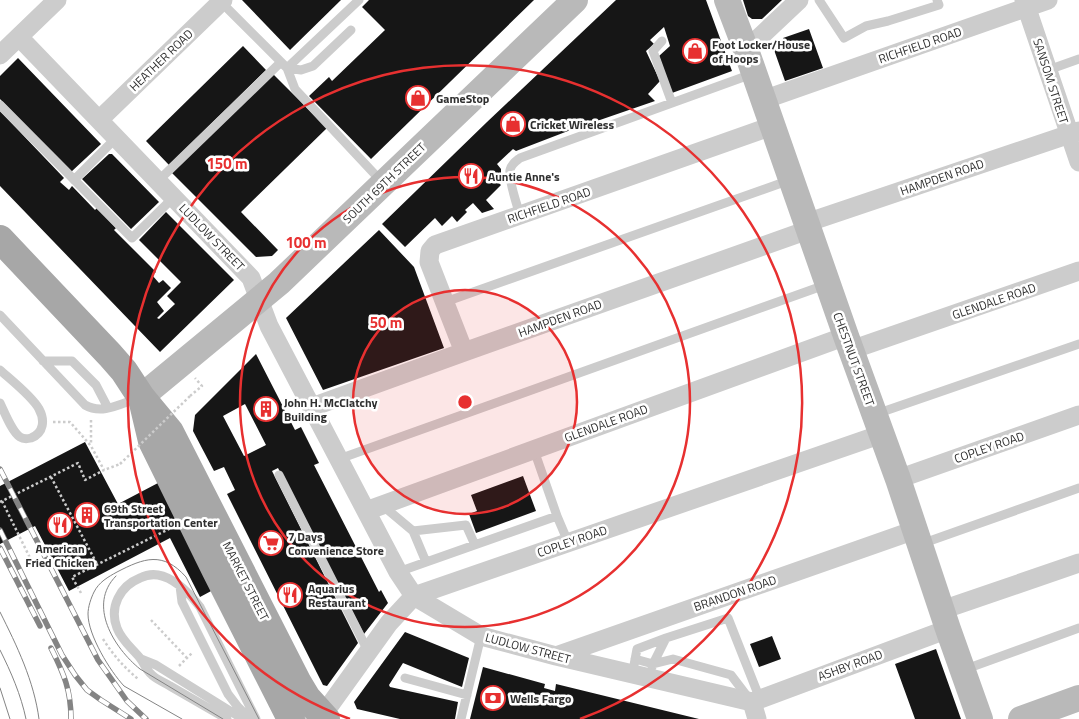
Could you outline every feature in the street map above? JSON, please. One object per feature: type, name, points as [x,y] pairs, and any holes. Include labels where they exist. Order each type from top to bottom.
[{"type":"main road","name":"MARKET STREET","points":[[0,239],[110,355],[170,432],[298,683],[319,717]]},
{"type":"main road","name":"MARKET STREET","points":[[141,397],[152,441],[291,719]]},
{"type":"street","points":[[0,55],[58,0]]},
{"type":"street","name":"SOUTH 69TH STREET","points":[[141,397],[279,283],[575,0]]},
{"type":"street","name":"CHESTNUT STREET","points":[[727,0],[898,479],[980,719]]},
{"type":"street","points":[[750,62],[799,0]]},
{"type":"street","name":"RICHFIELD ROAD","points":[[763,100],[1025,4],[1048,0]]},
{"type":"street","name":"HEATHER ROAD","points":[[99,120],[222,1]]},
{"type":"street","name":"SANSOM STREET","points":[[1025,4],[1048,70],[1074,133],[1079,162]]},
{"type":"street","name":"LUDLOW STREET","points":[[19,37],[250,278],[269,326],[339,459],[374,508],[398,572],[414,596],[481,636],[556,656],[642,669],[756,707]]},
{"type":"street","name":"RICHFIELD ROAD","points":[[464,352],[429,262],[430,251],[435,245],[772,126]]},
{"type":"street","name":"HAMPDEN ROAD","points":[[312,407],[807,226],[1074,133]]},
{"type":"street","name":"GLENDALE ROAD","points":[[374,508],[534,450],[849,343],[1079,271]]},
{"type":"street","name":"COPLEY ROAD","points":[[898,479],[1079,415]]},
{"type":"street","name":"COPLEY ROAD","points":[[319,717],[336,697],[389,623],[414,596],[568,542],[878,425]]},
{"type":"street","name":"BRANDON ROAD","points":[[556,656],[918,537]]},
{"type":"street","name":"ASHBY ROAD","points":[[756,707],[945,619],[1079,563]]},
{"type":"street","points":[[1021,719],[1079,698]]},
{"type":"lane","points":[[158,181],[284,65],[359,0]]},
{"type":"lane","points":[[819,0],[844,38],[866,26],[888,21],[939,4],[937,0]]},
{"type":"lane","points":[[222,1],[284,65],[295,89],[384,183]]},
{"type":"lane","points":[[284,65],[301,70],[313,66],[351,30]]},
{"type":"lane","points":[[662,41],[653,51],[672,103]]},
{"type":"lane","points":[[1048,70],[1079,59]]},
{"type":"lane","points":[[520,215],[509,177],[513,163],[520,158],[672,103],[750,62]]},
{"type":"lane","points":[[0,105],[132,238],[174,197]]},
{"type":"lane","points":[[74,180],[116,138]]},
{"type":"lane","points":[[445,302],[791,180]]},
{"type":"lane","points":[[339,459],[828,284]]},
{"type":"lane","points":[[0,315],[78,399],[91,409],[108,408],[141,397]]},
{"type":"lane","points":[[878,425],[1079,344]]},
{"type":"lane","points":[[43,361],[72,361],[96,385],[108,408]]},
{"type":"lane","points":[[0,370],[35,403],[40,411],[42,422],[40,433],[27,439],[19,436],[0,403]]},
{"type":"lane","points":[[534,450],[568,542]]},
{"type":"lane","points":[[279,475],[368,652]]},
{"type":"lane","points":[[918,537],[1079,488]]},
{"type":"lane","points":[[374,508],[413,531],[466,526],[475,545]]},
{"type":"lane","points":[[398,572],[557,516]]},
{"type":"lane","points":[[413,531],[426,562]]},
{"type":"lane","points":[[227,719],[151,674],[141,658],[119,634],[114,618],[114,610],[119,595],[136,579],[152,574],[164,577],[180,586],[190,595],[200,607],[256,719]]},
{"type":"lane","points":[[180,586],[182,602],[228,694],[250,719]]},
{"type":"lane","points":[[642,669],[637,649],[728,618],[756,707]]},
{"type":"lane","points":[[963,670],[1079,628]]},
{"type":"lane","points":[[461,719],[481,636]]},
{"type":"lane","points":[[642,669],[666,638]]},
{"type":"lane","points":[[141,658],[156,665],[243,719]]},
{"type":"lane","points":[[405,678],[467,695]]},
{"type":"path","points":[[33,564],[1,502],[78,463],[85,480],[120,464],[202,386]]},
{"type":"path","points":[[91,409],[91,446]]},
{"type":"path","points":[[42,422],[70,422],[91,446],[104,470]]},
{"type":"path","points":[[51,477],[97,564]]},
{"type":"path","points":[[81,594],[72,577],[170,527],[175,536]]},
{"type":"path","points":[[26,567],[40,561]]},
{"type":"path","points":[[151,620],[187,658]]},
{"type":"path","points":[[104,639],[118,660],[139,680]]},
{"type":"path","points":[[178,667],[199,647]]},
{"type":"building","points":[[242,0],[341,0],[290,50]]},
{"type":"building","points":[[369,0],[534,0],[371,159],[309,96],[329,77],[332,81],[385,30],[362,7]]},
{"type":"building","points":[[616,0],[706,0],[732,71],[672,93],[659,56],[670,46],[664,27],[650,40],[654,44],[646,51],[660,81],[648,94],[655,101],[516,151],[513,149],[497,164],[501,169],[501,179],[498,182],[501,185],[486,200],[494,209],[482,213],[473,203],[465,210],[467,212],[457,222],[452,216],[442,226],[435,218],[405,247],[382,224]]},
{"type":"building","points":[[743,0],[782,0],[762,19],[752,19],[748,16]]},
{"type":"building","points":[[809,29],[823,68],[785,81],[773,47],[784,43],[783,38]]},
{"type":"building","points":[[243,46],[266,70],[169,165],[146,141]]},
{"type":"building","points":[[18,58],[101,144],[71,172],[0,99],[0,76]]},
{"type":"building","points":[[272,73],[327,128],[241,212],[278,250],[272,256],[256,257],[172,173]]},
{"type":"building","points":[[0,111],[64,178],[60,182],[69,190],[72,186],[95,210],[97,208],[116,228],[114,230],[156,272],[152,275],[159,283],[163,280],[171,288],[157,302],[164,311],[157,318],[159,319],[175,304],[167,296],[181,282],[139,240],[166,212],[234,280],[160,352],[0,186]]},
{"type":"building","points":[[109,154],[112,154],[159,202],[131,229],[82,179]]},
{"type":"building","points":[[379,230],[414,267],[444,348],[323,390],[286,318]]},
{"type":"building","points":[[256,354],[295,430],[301,427],[319,463],[314,465],[379,592],[381,590],[388,603],[364,634],[278,468],[272,471],[358,643],[327,686],[323,685],[227,494],[235,490],[224,467],[214,471],[193,431],[195,415]],"holes":[[[245,404],[266,445],[244,456],[223,416]]]},
{"type":"building","name":"69th Street Transportation Center","points":[[85,442],[118,504],[158,483],[213,590],[200,597],[170,538],[69,591],[35,526],[0,544],[0,486]]},
{"type":"building","points":[[523,476],[536,511],[476,533],[469,514],[477,511],[471,495]]},
{"type":"building","points":[[405,632],[469,658],[462,687],[403,663],[389,685],[390,687],[458,702],[455,719],[400,719],[357,709],[354,702]]},
{"type":"building","points":[[772,636],[781,659],[759,667],[750,644]]},
{"type":"building","points":[[936,649],[961,719],[915,719],[895,664]]},
{"type":"building","points":[[483,667],[545,684],[544,688],[555,691],[556,684],[699,719],[470,719]]},
{"type":"tram line","points":[[182,719],[124,686],[112,671],[101,652],[89,623],[89,606],[98,585],[117,572],[136,563],[161,560],[178,569],[186,577],[259,719]]},
{"type":"tram line","points":[[116,576],[108,587],[104,600],[104,613],[107,626],[121,650],[140,669],[223,719]]},
{"type":"tram line","points":[[0,612],[29,677],[39,719]]},
{"type":"tram line","points":[[0,650],[15,684],[26,719]]},
{"type":"tram line","points":[[0,688],[10,719]]},
{"type":"railway","points":[[0,469],[98,660],[127,701],[146,719]]},
{"type":"railway","points":[[0,530],[62,655],[75,675],[87,690],[131,719]]},
{"type":"railway","points":[[0,548],[40,626]]},
{"type":"railway","points":[[51,648],[66,682],[70,699],[71,719]]},
{"type":"place","name":"Foot Locker/House of Hoops","points":[[695,51]]},
{"type":"place","name":"GameStop","points":[[418,98]]},
{"type":"place","name":"Cricket Wireless","points":[[513,124]]},
{"type":"place","name":"Auntie Anne's","points":[[471,176]]},
{"type":"place","name":"John H. McClatchy Building","points":[[266,409]]},
{"type":"place","name":"69th Street Transportation Center","points":[[87,515]]},
{"type":"place","name":"American Fried Chicken","points":[[60,525]]},
{"type":"place","name":"7 Days Convenience Store","points":[[271,543]]},
{"type":"place","name":"Aquarius Restaurant","points":[[290,595]]},
{"type":"place","name":"Wells Fargo","points":[[493,698]]}]
